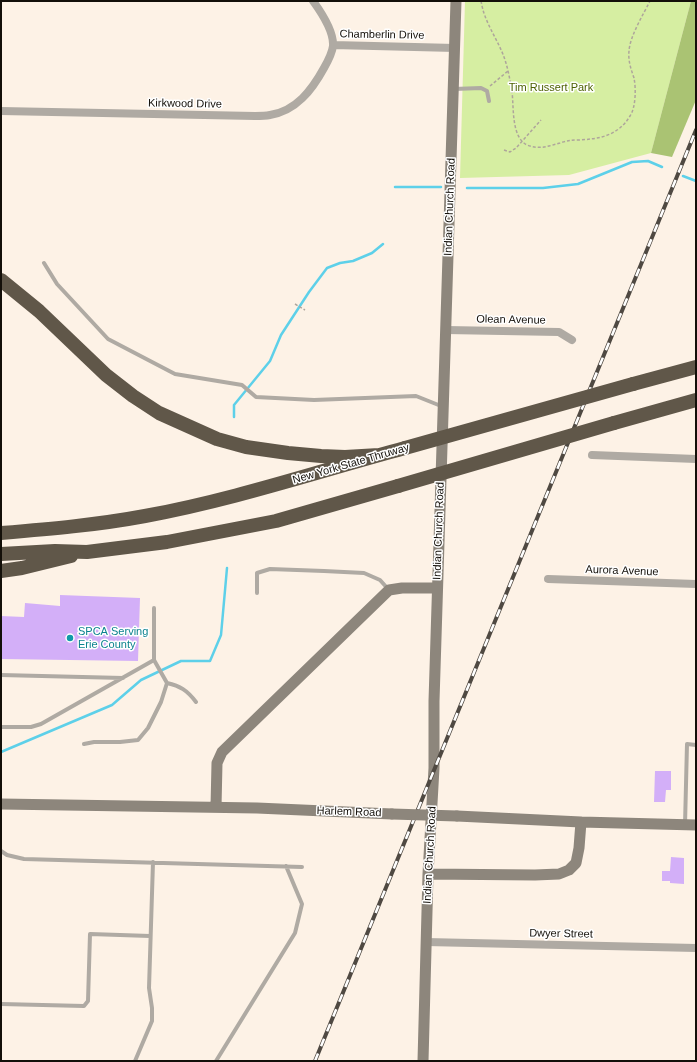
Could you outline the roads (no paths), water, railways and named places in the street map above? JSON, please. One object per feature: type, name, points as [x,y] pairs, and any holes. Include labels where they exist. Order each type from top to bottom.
[{"type":"highway","points":[[1,280],[39,311],[106,375],[133,396],[159,413],[217,439],[246,447],[321,456],[345,457],[379,455]]},
{"type":"highway","name":"New York State Thruway","points":[[1,533],[78,526],[145,516],[252,492],[696,367]]},
{"type":"highway","points":[[1,571],[22,568],[87,552],[167,542],[276,521],[696,400]]},
{"type":"highway","points":[[1,554],[55,551],[87,552]]},
{"type":"main road","name":"Indian Church Road","points":[[423,1061],[428,874],[434,768],[434,701],[456,1]]},
{"type":"main road","points":[[216,807],[217,763],[222,752],[389,590],[402,588],[438,588]]},
{"type":"main road","name":"Harlem Road","points":[[1,804],[257,808],[581,822],[691,825]]},
{"type":"main road","points":[[428,874],[559,874],[569,870],[576,863],[581,822]]},
{"type":"street","name":"Chamberlin Drive","points":[[313,1],[328,26],[333,45],[455,48]]},
{"type":"street","name":"Kirkwood Drive","points":[[1,111],[247,116],[270,115],[280,113],[291,108],[309,91],[319,78],[331,55],[333,45]]},
{"type":"street","name":"Olean Avenue","points":[[446,330],[559,332],[572,340]]},
{"type":"street","points":[[592,455],[696,459]]},
{"type":"street","name":"Aurora Avenue","points":[[548,579],[696,584]]},
{"type":"street","name":"Dwyer Street","points":[[426,942],[696,948]]},
{"type":"lane","points":[[454,89],[481,88],[487,91],[489,101]]},
{"type":"lane","points":[[44,263],[57,284],[108,339],[175,374],[242,385],[256,397],[314,400],[416,396],[443,406]]},
{"type":"lane","points":[[257,593],[257,573],[270,570],[364,573],[380,580],[389,590]]},
{"type":"lane","points":[[84,744],[94,742],[138,740],[148,728],[161,702],[166,682],[154,660],[154,608]]},
{"type":"lane","points":[[1,726],[31,727],[41,724],[154,660]]},
{"type":"lane","points":[[1,675],[124,678]]},
{"type":"lane","points":[[166,682],[177,685],[189,693],[196,702]]},
{"type":"lane","points":[[691,825],[687,744],[696,745]]},
{"type":"lane","points":[[1,851],[7,855],[24,859],[302,867]]},
{"type":"lane","points":[[135,1061],[152,1021],[149,988],[153,862]]},
{"type":"lane","points":[[216,1061],[295,933],[302,904],[286,866]]},
{"type":"lane","points":[[1,1004],[84,1006],[88,1001],[90,934],[150,936]]},
{"type":"waterway","points":[[467,188],[543,188],[578,184],[632,162],[648,161],[662,167]]},
{"type":"waterway","points":[[683,176],[696,181]]},
{"type":"waterway","points":[[395,187],[441,187]]},
{"type":"waterway","points":[[234,417],[234,405],[270,361],[281,335],[309,292],[327,268],[340,263],[353,261],[372,253],[383,244]]},
{"type":"waterway","points":[[1,752],[112,705],[141,680],[181,661],[210,661],[221,635],[227,568]]},
{"type":"railway","points":[[315,1061],[696,130]]},
{"type":"place","name":"SPCA Serving Erie County","points":[[70,638]]},
{"type":"park label","name":"Tim Russert Park","points":[[551,88]]}]
